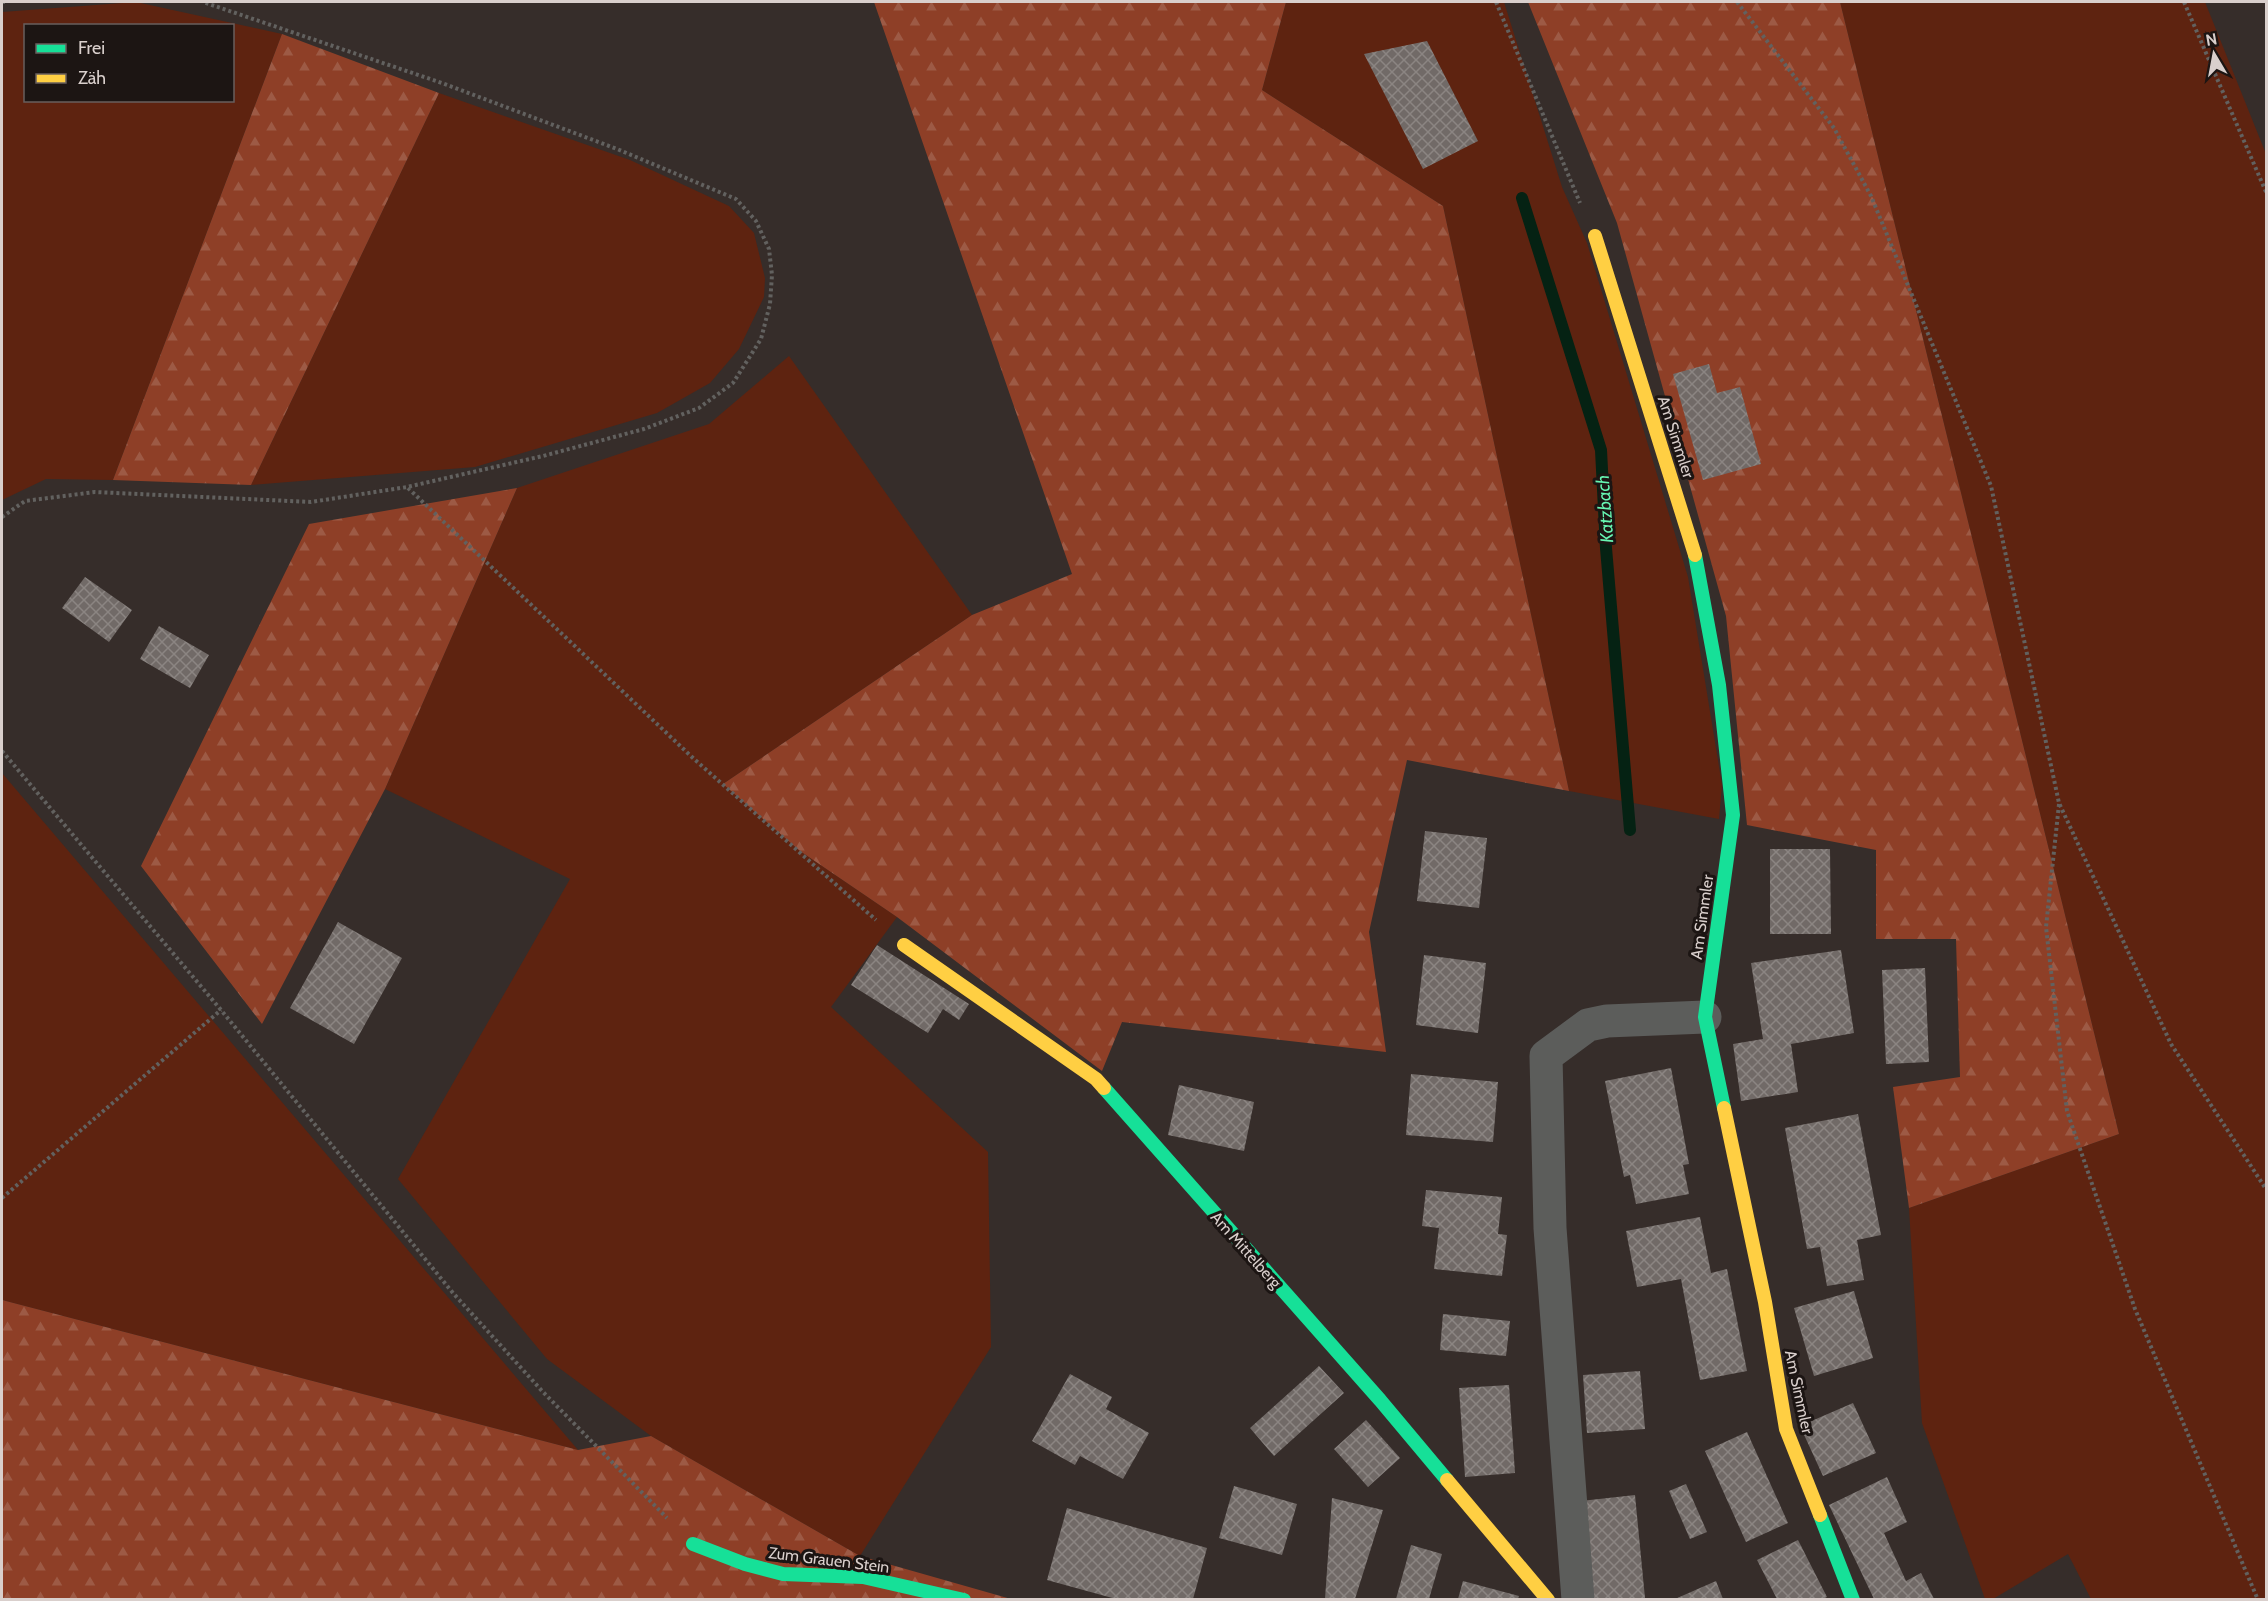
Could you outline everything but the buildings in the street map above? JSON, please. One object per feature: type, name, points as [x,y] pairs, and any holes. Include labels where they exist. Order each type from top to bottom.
[{"type":"street","name":"Am Simmler","points":[[1595,236],[1694,548],[1719,685],[1733,815],[1705,1017],[1765,1302],[1786,1429],[1853,1599]]},
{"type":"street","name":"Am Mittelberg","points":[[904,945],[1096,1079],[1380,1400],[1548,1599]]},
{"type":"street","points":[[1578,1599],[1550,1228],[1546,1056],[1588,1025],[1607,1021],[1705,1017]]},
{"type":"street","name":"Zum Grauen Stein","points":[[693,1544],[745,1564],[783,1574],[863,1577],[964,1599]]},
{"type":"path","points":[[2,2],[8,2]]},
{"type":"path","points":[[2,517],[25,501],[95,492],[311,502],[407,487],[566,450],[644,429],[699,408],[733,383],[761,339],[771,304],[772,275],[769,249],[756,221],[736,199],[705,184],[442,82],[203,2]]},
{"type":"path","points":[[1496,2],[1595,236]]},
{"type":"path","points":[[1737,2],[1834,128],[1871,196],[1991,486],[2059,803],[2171,1044],[2266,1189]]},
{"type":"path","points":[[2184,2],[2266,192]]},
{"type":"path","points":[[407,487],[694,759],[904,945]]},
{"type":"path","points":[[2,751],[221,1010],[453,1293],[543,1392],[693,1544]]},
{"type":"path","points":[[2059,803],[2046,927],[2067,1111],[2135,1309],[2258,1599]]},
{"type":"path","points":[[2,1198],[221,1010]]},
{"type":"shaded area","points":[[136,2],[282,34],[113,480],[46,479],[2,500],[2,12]]},
{"type":"shaded area","points":[[1286,2],[1504,2],[1562,187],[1587,243],[1688,577],[1722,785],[1719,819],[1569,791],[1443,206],[1262,90]]},
{"type":"shaded area","points":[[1840,2],[2205,2],[2266,154],[2266,1599],[2091,1599],[2068,1554],[1993,1599],[1985,1599],[1922,1423],[1909,1208],[2119,1134]]},
{"type":"shaded area","points":[[439,93],[630,160],[729,206],[754,233],[765,278],[764,297],[739,349],[710,383],[657,413],[475,467],[251,485]]},
{"type":"shaded area","points":[[789,356],[972,615],[723,784],[800,851],[897,917],[831,1007],[988,1152],[991,1347],[860,1556],[651,1436],[547,1359],[398,1179],[570,879],[385,789],[517,488],[709,424]]},
{"type":"shaded area","points":[[2,773],[578,1450],[2,1300]]},
{"type":"green space","points":[[874,2],[1286,2],[1262,90],[1443,206],[1569,791],[1407,760],[1369,932],[1386,1052],[1122,1022],[1102,1071],[897,917],[800,851],[723,784],[972,615],[1072,574]]},
{"type":"green space","points":[[1528,2],[1840,2],[2119,1134],[1909,1208],[1893,1087],[1960,1077],[1956,939],[1876,939],[1876,850],[1747,825],[1726,616],[1617,223]]},
{"type":"green space","points":[[282,34],[439,93],[251,485],[113,480]]},
{"type":"green space","points":[[517,488],[385,789],[262,1024],[141,866],[309,524]]},
{"type":"green space","points":[[2,1300],[578,1450],[651,1436],[860,1556],[1011,1599],[2,1599]]},
{"type":"waterway","name":"Katzbach","points":[[1522,198],[1601,450],[1606,548],[1630,830]]},
{"type":"traffic: fast","points":[[1695,555],[1719,685],[1733,815],[1705,1017],[1724,1108]]},
{"type":"traffic: fast","points":[[1104,1088],[1380,1400],[1447,1480]]},
{"type":"traffic: fast","points":[[1820,1515],[1853,1600]]},
{"type":"traffic: fast","points":[[693,1544],[745,1564],[783,1574],[863,1577],[964,1600]]},
{"type":"traffic: slow","points":[[1595,236],[1695,555]]},
{"type":"traffic: slow","points":[[904,945],[1096,1079],[1104,1088]]},
{"type":"traffic: slow","points":[[1724,1108],[1765,1302],[1786,1429],[1820,1515]]},
{"type":"traffic: slow","points":[[1447,1480],[1548,1600]]}]
